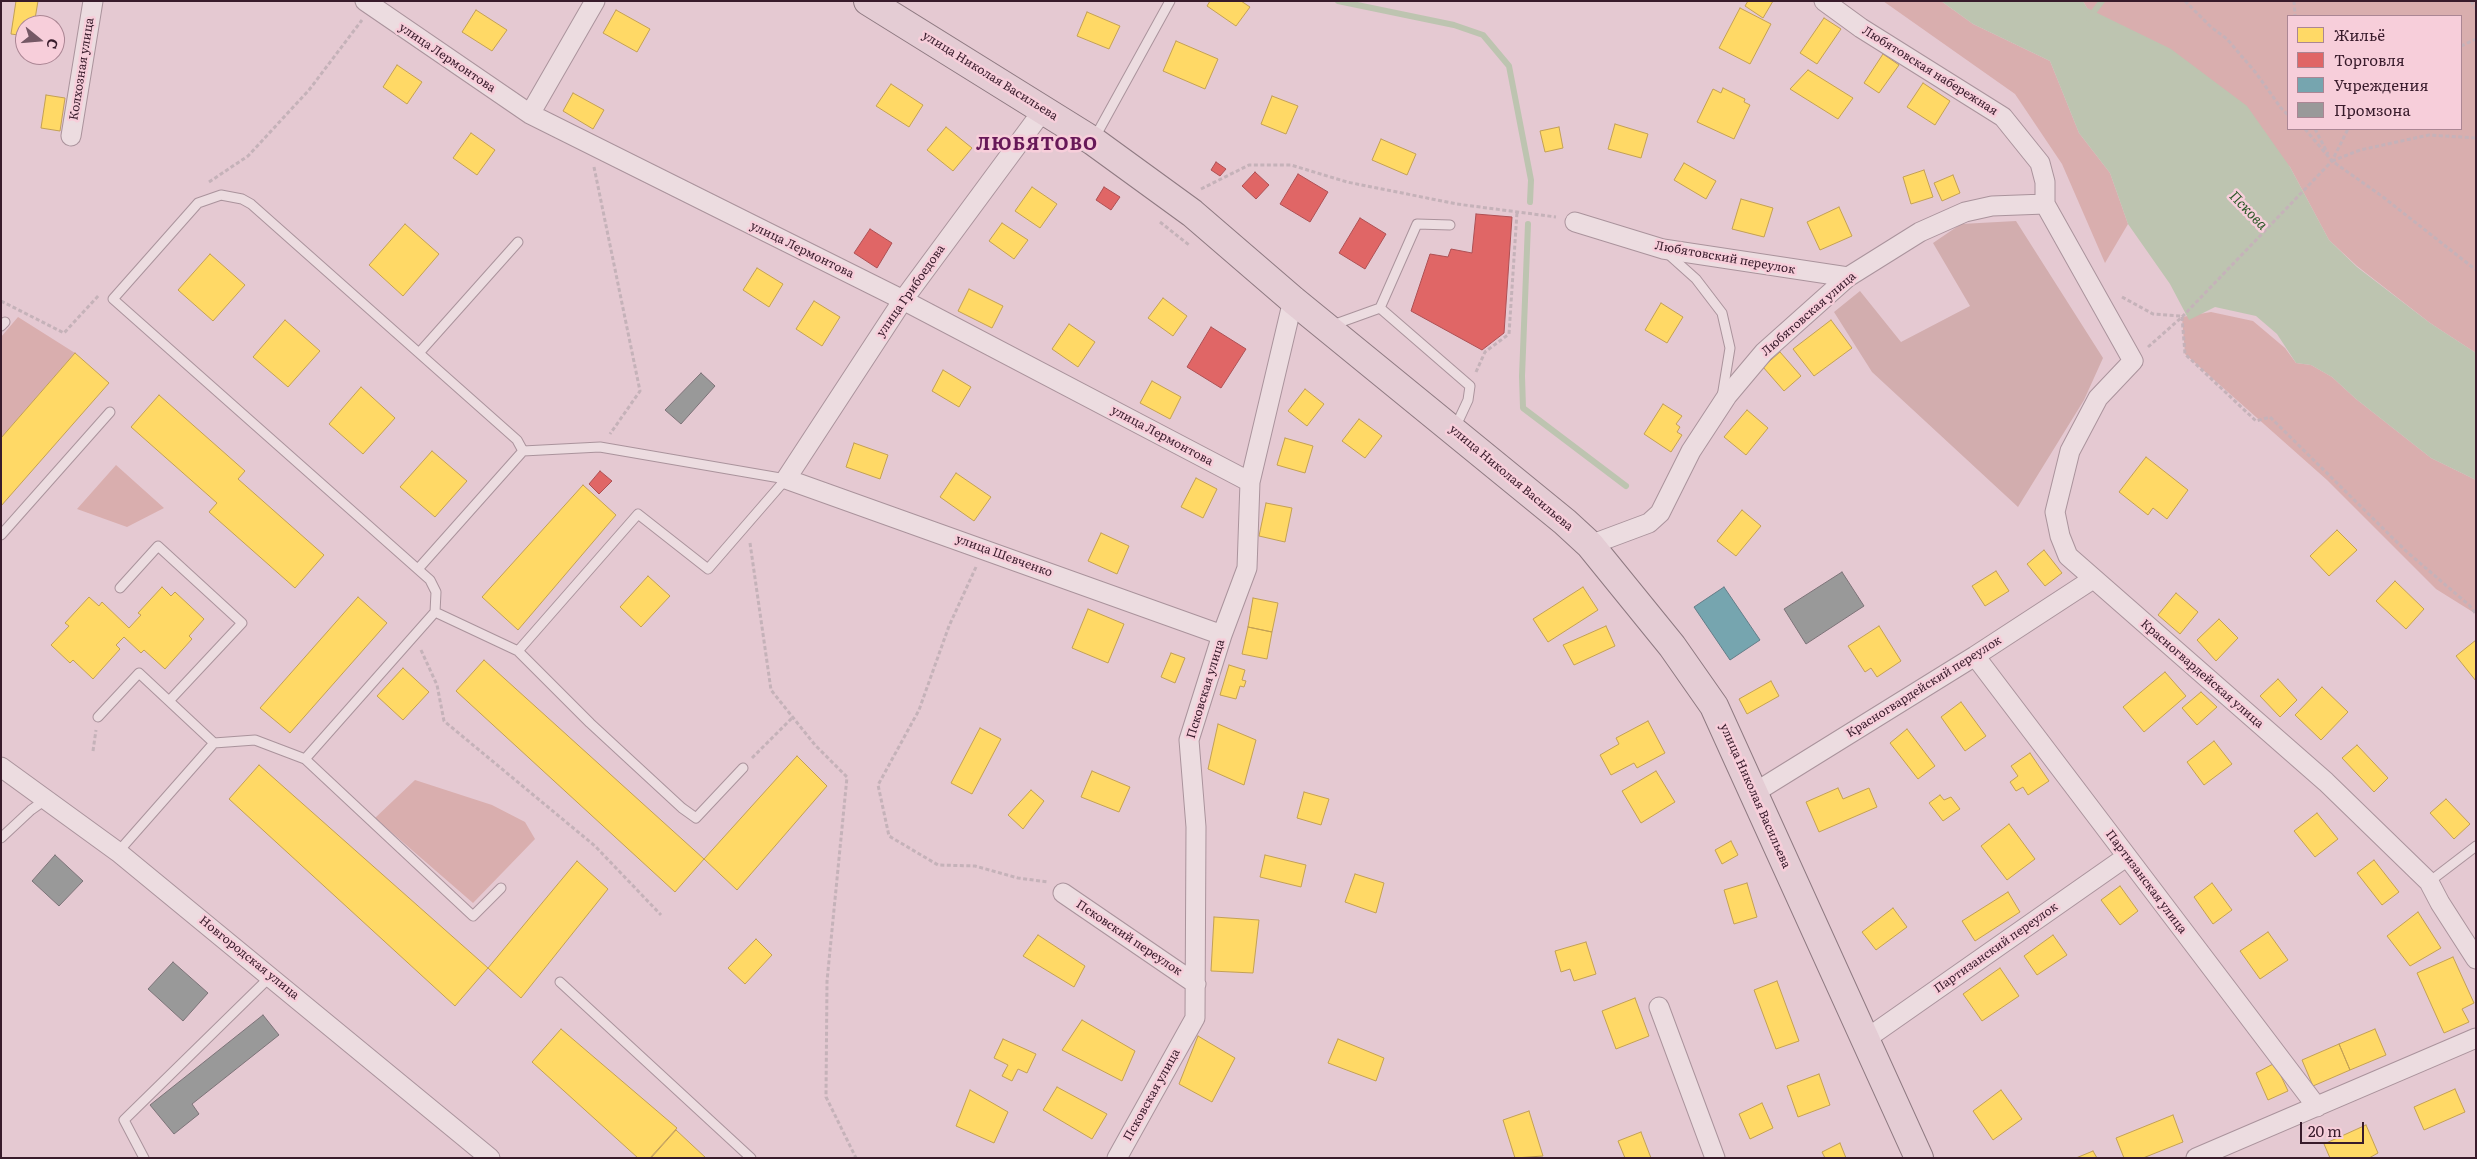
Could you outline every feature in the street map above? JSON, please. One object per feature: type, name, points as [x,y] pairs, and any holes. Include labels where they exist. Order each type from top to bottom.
[{"type":"main road","name":"улица Николая Васильева","points":[[868,1],[1093,141],[1192,213],[1293,300],[1566,522],[1590,545],[1672,646],[1714,706],[1919,1158]]},
{"type":"street","name":"Колхозная улица","points":[[71,136],[93,1]]},
{"type":"street","points":[[530,114],[595,1]]},
{"type":"street","name":"Любятовская набережная","points":[[1824,1],[1861,28],[2003,117],[2040,163],[2045,182],[2045,204]]},
{"type":"street","name":"улица Лермонтова","points":[[368,4],[530,114],[903,300],[1250,482]]},
{"type":"street","name":"улица Грибоедова","points":[[786,478],[903,300],[1044,109]]},
{"type":"street","points":[[2045,204],[2133,361]]},
{"type":"street","name":"Любятовская улица","points":[[1590,545],[1649,522],[1660,513],[1692,451],[1720,405],[1764,352],[1848,277],[1920,232],[1965,212],[1992,206],[2045,204]]},
{"type":"street","name":"Любятовский переулок","points":[[1575,222],[1663,249],[1848,277]]},
{"type":"street","name":"Псковская улица","points":[[1117,1158],[1195,1018],[1196,827],[1189,740],[1222,635],[1247,568],[1250,482],[1293,300]]},
{"type":"street","name":"Красногвардейская улица","points":[[2133,361],[2098,398],[2070,451],[2058,493],[2055,512],[2062,543],[2068,556],[2326,782],[2429,882],[2476,959]]},
{"type":"street","name":"улица Шевченко","points":[[786,478],[1222,635]]},
{"type":"street","name":"Красногвардейский переулок","points":[[1754,793],[1975,656],[2093,579]]},
{"type":"street","name":"Партизанская улица","points":[[1975,656],[2318,1108]]},
{"type":"street","name":"Новгородская улица","points":[[1,767],[118,852],[490,1158]]},
{"type":"street","name":"Партизанский переулок","points":[[1866,1039],[2126,857]]},
{"type":"street","name":"Псковский переулок","points":[[1063,893],[1196,984]]},
{"type":"street","points":[[1659,1006],[1715,1158]]},
{"type":"street","points":[[2196,1158],[2318,1108],[2476,1038]]},
{"type":"lane","points":[[1093,141],[1170,1]]},
{"type":"lane","points":[[305,759],[435,612],[436,592],[430,580],[113,299],[198,203],[213,196],[232,196],[251,204],[517,440],[523,451]]},
{"type":"lane","points":[[1326,327],[1380,308],[1417,224],[1450,225]]},
{"type":"lane","points":[[420,353],[518,242]]},
{"type":"lane","points":[[1663,249],[1696,279],[1722,313],[1730,348],[1720,405]]},
{"type":"lane","points":[[1380,308],[1470,386],[1468,400],[1454,430]]},
{"type":"lane","points":[[1,535],[110,412]]},
{"type":"lane","points":[[418,570],[523,451],[600,447],[786,478]]},
{"type":"lane","points":[[518,651],[638,514],[708,569],[786,478]]},
{"type":"lane","points":[[120,588],[158,546],[242,623],[169,701]]},
{"type":"lane","points":[[435,612],[518,651],[590,724],[682,808],[696,818],[743,768]]},
{"type":"lane","points":[[98,717],[139,673],[214,743]]},
{"type":"lane","points":[[118,852],[214,743],[255,740],[305,759],[473,916],[501,888]]},
{"type":"lane","points":[[1,838],[31,810],[46,800]]},
{"type":"lane","points":[[2429,882],[2476,846]]},
{"type":"lane","points":[[144,1158],[124,1120],[271,976]]},
{"type":"lane","points":[[560,982],[751,1158]]},
{"type":"path","points":[[2185,1],[2211,27],[2227,39],[2256,73],[2280,108],[2287,114]]},
{"type":"path","points":[[2294,1],[2295,15]]},
{"type":"path","points":[[2471,1],[2476,9]]},
{"type":"path","points":[[207,183],[248,156],[309,90],[368,4]]},
{"type":"path","points":[[2462,46],[2476,39]]},
{"type":"path","points":[[2306,130],[2332,161],[2383,197],[2476,270]]},
{"type":"path","points":[[2316,130],[2332,161]]},
{"type":"path","points":[[2133,361],[2182,316],[2332,161],[2348,130]]},
{"type":"path","points":[[2332,161],[2360,150],[2429,135],[2476,138]]},
{"type":"path","points":[[589,144],[640,392],[600,447]]},
{"type":"path","points":[[1198,191],[1248,165],[1291,165],[1347,182],[1457,204],[1554,216],[1575,222]]},
{"type":"path","points":[[1470,386],[1485,352],[1508,334],[1517,212]]},
{"type":"path","points":[[1154,218],[1192,248]]},
{"type":"path","points":[[1,301],[64,333],[104,289]]},
{"type":"path","points":[[2120,296],[2134,306],[2153,314],[2182,316]]},
{"type":"path","points":[[2182,316],[2185,354],[2256,420],[2270,417],[2407,552],[2469,605],[2476,614]]},
{"type":"path","points":[[748,523],[772,690],[815,745],[847,777],[827,981],[826,1097],[856,1158]]},
{"type":"path","points":[[985,549],[949,626],[920,710],[878,785],[889,836],[938,865],[975,866],[1018,878],[1046,881],[1063,893]]},
{"type":"path","points":[[415,635],[438,686],[444,721],[595,846],[662,915]]},
{"type":"path","points":[[93,751],[98,717]]},
{"type":"path","points":[[743,768],[793,717]]},
{"type":"shaded area","points":[[1883,1],[1941,1],[1973,24],[2050,61],[2079,133],[2110,173],[2128,224],[2105,263],[2062,164],[2015,94]]},
{"type":"shaded area","points":[[2083,1],[2476,1],[2476,353],[2430,323],[2357,266],[2329,240],[2290,167],[2087,8]]},
{"type":"shaded area","points":[[2016,221],[2103,358],[2084,400],[2018,507],[1872,372],[1834,312],[1860,291],[1901,342],[1970,306],[1933,243],[1961,224]]},
{"type":"shaded area","points":[[2211,312],[2253,321],[2285,348],[2296,363],[2311,365],[2332,377],[2356,399],[2431,458],[2476,480],[2476,614],[2436,589],[2327,480],[2185,354],[2182,317]]},
{"type":"shaded area","points":[[18,317],[75,353],[1,438],[1,337]]},
{"type":"shaded area","points":[[116,465],[164,508],[127,527],[77,509]]},
{"type":"shaded area","points":[[415,780],[492,805],[525,822],[535,839],[473,903],[375,818]]},
{"type":"water","name":"Пскова","points":[[1941,1],[2083,1],[2087,8],[2171,49],[2247,106],[2290,167],[2329,240],[2357,267],[2430,323],[2476,353],[2476,480],[2431,458],[2356,399],[2332,377],[2311,365],[2296,363],[2277,334],[2256,316],[2215,307],[2189,320],[2170,284],[2128,224],[2110,173],[2079,133],[2050,61],[1973,24]]},
{"type":"building: Жильё","points":[[16,1],[38,1],[36,15],[15,15],[15,35],[11,34]]},
{"type":"building: Жильё","points":[[1210,1],[1241,1],[1250,7],[1236,26],[1207,6]]},
{"type":"building: Жильё","points":[[1748,1],[1773,1],[1763,18],[1745,6]]},
{"type":"building: Жильё","points":[[1740,8],[1771,24],[1750,64],[1719,48]]},
{"type":"building: Жильё","points":[[476,10],[507,30],[492,51],[462,32]]},
{"type":"building: Жильё","points":[[616,10],[650,29],[637,52],[603,33]]},
{"type":"building: Жильё","points":[[1087,12],[1120,26],[1109,49],[1077,36]]},
{"type":"building: Жильё","points":[[1824,18],[1841,29],[1817,64],[1800,53]]},
{"type":"building: Жильё","points":[[1176,41],[1218,59],[1205,89],[1163,71]]},
{"type":"building: Жильё","points":[[1883,54],[1899,65],[1879,93],[1864,83]]},
{"type":"building: Жильё","points":[[397,65],[422,82],[407,104],[383,87]]},
{"type":"building: Жильё","points":[[1808,70],[1853,98],[1838,119],[1790,89]]},
{"type":"building: Жильё","points":[[1923,83],[1950,101],[1935,125],[1907,107]]},
{"type":"building: Жильё","points":[[891,84],[923,105],[909,127],[876,106]]},
{"type":"building: Жильё","points":[[1723,88],[1745,99],[1744,102],[1750,105],[1734,139],[1697,122],[1713,89],[1721,93]]},
{"type":"building: Жильё","points":[[573,93],[604,110],[593,129],[563,111]]},
{"type":"building: Жильё","points":[[46,95],[65,98],[60,131],[41,128]]},
{"type":"building: Жильё","points":[[1272,96],[1298,106],[1286,134],[1261,124]]},
{"type":"building: Жильё","points":[[1615,124],[1648,134],[1641,158],[1608,149]]},
{"type":"building: Жильё","points":[[946,127],[972,148],[953,171],[927,150]]},
{"type":"building: Жильё","points":[[1559,127],[1563,148],[1545,152],[1540,131]]},
{"type":"building: Жильё","points":[[471,133],[495,150],[477,175],[453,158]]},
{"type":"building: Жильё","points":[[1381,139],[1416,154],[1407,175],[1372,160]]},
{"type":"building: Жильё","points":[[1684,163],[1716,181],[1706,199],[1674,180]]},
{"type":"building: Жильё","points":[[1924,170],[1933,197],[1911,204],[1903,177]]},
{"type":"building: Жильё","points":[[1953,175],[1960,193],[1942,201],[1934,183]]},
{"type":"building: Жильё","points":[[1032,187],[1057,204],[1040,228],[1015,211]]},
{"type":"building: Жильё","points":[[1741,199],[1773,208],[1764,237],[1732,229]]},
{"type":"building: Жильё","points":[[1839,207],[1852,236],[1820,250],[1807,222]]},
{"type":"building: Жильё","points":[[1002,223],[1028,240],[1014,259],[989,241]]},
{"type":"building: Жильё","points":[[405,224],[439,254],[403,296],[369,265]]},
{"type":"building: Жильё","points":[[210,254],[245,285],[213,321],[178,290]]},
{"type":"building: Жильё","points":[[757,268],[783,284],[769,307],[743,290]]},
{"type":"building: Жильё","points":[[969,289],[1003,306],[992,328],[958,311]]},
{"type":"building: Жильё","points":[[1163,298],[1187,316],[1173,336],[1148,318]]},
{"type":"building: Жильё","points":[[814,301],[840,317],[822,346],[796,329]]},
{"type":"building: Жильё","points":[[1661,303],[1683,317],[1667,343],[1645,330]]},
{"type":"building: Жильё","points":[[285,320],[320,351],[288,387],[253,357]]},
{"type":"building: Жильё","points":[[1831,320],[1852,348],[1814,376],[1793,349]]},
{"type":"building: Жильё","points":[[1069,324],[1095,342],[1078,367],[1052,349]]},
{"type":"building: Жильё","points":[[1780,352],[1801,376],[1784,391],[1763,367]]},
{"type":"building: Жильё","points":[[75,353],[109,383],[1,506],[1,438]]},
{"type":"building: Жильё","points":[[943,370],[971,387],[959,407],[932,391]]},
{"type":"building: Жильё","points":[[1152,381],[1181,397],[1170,419],[1140,403]]},
{"type":"building: Жильё","points":[[361,387],[395,418],[363,454],[329,424]]},
{"type":"building: Жильё","points":[[1305,389],[1324,404],[1307,426],[1288,411]]},
{"type":"building: Жильё","points":[[159,395],[245,471],[238,479],[324,555],[295,588],[209,512],[217,503],[131,427]]},
{"type":"building: Жильё","points":[[1663,404],[1682,416],[1676,424],[1680,427],[1677,432],[1682,435],[1671,452],[1644,434]]},
{"type":"building: Жильё","points":[[1747,410],[1768,428],[1746,455],[1724,437]]},
{"type":"building: Жильё","points":[[1359,419],[1382,436],[1365,458],[1342,441]]},
{"type":"building: Жильё","points":[[1285,438],[1313,446],[1305,473],[1277,465]]},
{"type":"building: Жильё","points":[[854,443],[888,455],[880,479],[846,467]]},
{"type":"building: Жильё","points":[[432,451],[467,481],[435,517],[400,487]]},
{"type":"building: Жильё","points":[[2146,457],[2188,490],[2167,519],[2153,508],[2148,515],[2119,492]]},
{"type":"building: Жильё","points":[[956,473],[991,497],[974,521],[940,497]]},
{"type":"building: Жильё","points":[[1196,478],[1217,489],[1203,518],[1181,507]]},
{"type":"building: Жильё","points":[[583,485],[616,515],[518,630],[482,597]]},
{"type":"building: Жильё","points":[[1266,503],[1292,508],[1285,542],[1259,536]]},
{"type":"building: Жильё","points":[[1742,510],[1761,526],[1736,556],[1717,541]]},
{"type":"building: Жильё","points":[[2337,530],[2357,550],[2329,576],[2310,556]]},
{"type":"building: Жильё","points":[[1101,533],[1129,546],[1117,574],[1088,561]]},
{"type":"building: Жильё","points":[[2044,550],[2062,573],[2045,586],[2027,564]]},
{"type":"building: Жильё","points":[[1996,571],[2009,591],[1985,606],[1972,586]]},
{"type":"building: Жильё","points":[[648,576],[670,596],[641,627],[620,607]]},
{"type":"building: Жильё","points":[[2395,581],[2424,609],[2406,629],[2376,601]]},
{"type":"building: Жильё","points":[[162,587],[171,596],[175,592],[204,619],[189,636],[192,639],[165,669],[144,650],[141,653],[124,637],[116,645],[120,649],[93,679],[73,660],[70,663],[51,645],[69,626],[65,623],[89,597],[99,606],[102,602],[129,628],[141,615],[138,613]]},
{"type":"building: Жильё","points":[[1583,587],[1598,610],[1548,642],[1533,619]]},
{"type":"building: Жильё","points":[[2176,593],[2198,612],[2180,634],[2158,615]]},
{"type":"building: Жильё","points":[[358,597],[387,623],[290,733],[260,708]]},
{"type":"building: Жильё","points":[[1253,598],[1278,603],[1272,632],[1248,627]]},
{"type":"building: Жильё","points":[[1088,609],[1124,624],[1108,663],[1072,648]]},
{"type":"building: Жильё","points":[[2219,619],[2238,638],[2216,661],[2197,640]]},
{"type":"building: Жильё","points":[[1606,626],[1615,646],[1574,665],[1563,645]]},
{"type":"building: Жильё","points":[[1879,626],[1901,661],[1877,677],[1871,668],[1865,672],[1848,646]]},
{"type":"building: Жильё","points":[[1248,627],[1272,632],[1267,659],[1242,654]]},
{"type":"building: Жильё","points":[[2476,640],[2476,681],[2456,656]]},
{"type":"building: Жильё","points":[[1171,653],[1185,658],[1175,683],[1161,677]]},
{"type":"building: Жильё","points":[[484,660],[704,859],[675,892],[456,691]]},
{"type":"building: Жильё","points":[[1229,665],[1245,670],[1242,680],[1246,681],[1244,687],[1240,686],[1236,699],[1220,695]]},
{"type":"building: Жильё","points":[[403,668],[429,692],[403,720],[377,696]]},
{"type":"building: Жильё","points":[[2165,672],[2186,696],[2144,732],[2123,707]]},
{"type":"building: Жильё","points":[[2278,679],[2297,700],[2280,717],[2260,696]]},
{"type":"building: Жильё","points":[[1771,681],[1779,696],[1747,714],[1739,699]]},
{"type":"building: Жильё","points":[[2322,687],[2348,712],[2321,740],[2295,715]]},
{"type":"building: Жильё","points":[[2201,692],[2217,707],[2197,725],[2182,708]]},
{"type":"building: Жильё","points":[[1961,702],[1986,736],[1965,751],[1941,717]]},
{"type":"building: Жильё","points":[[1648,721],[1665,753],[1637,768],[1634,763],[1611,775],[1600,755],[1619,744],[1616,738]]},
{"type":"building: Жильё","points":[[1218,724],[1256,740],[1244,785],[1208,769]]},
{"type":"building: Жильё","points":[[980,728],[1001,739],[972,794],[951,783]]},
{"type":"building: Жильё","points":[[1907,729],[1935,766],[1918,779],[1890,743]]},
{"type":"building: Жильё","points":[[2214,741],[2232,764],[2204,785],[2187,762]]},
{"type":"building: Жильё","points":[[2357,745],[2388,778],[2374,792],[2342,758]]},
{"type":"building: Жильё","points":[[2030,753],[2049,781],[2028,795],[2023,787],[2016,791],[2010,782],[2018,776],[2011,766]]},
{"type":"building: Жильё","points":[[797,756],[827,786],[737,890],[704,859]]},
{"type":"building: Жильё","points":[[259,765],[488,968],[455,1006],[229,799]]},
{"type":"building: Жильё","points":[[1092,771],[1130,787],[1119,812],[1081,797]]},
{"type":"building: Жильё","points":[[1656,771],[1675,802],[1641,823],[1622,791]]},
{"type":"building: Жильё","points":[[1838,788],[1843,799],[1869,788],[1877,807],[1819,832],[1806,802]]},
{"type":"building: Жильё","points":[[1031,790],[1044,801],[1023,829],[1008,815]]},
{"type":"building: Жильё","points":[[1304,792],[1329,799],[1321,825],[1297,818]]},
{"type":"building: Жильё","points":[[1940,795],[1944,800],[1951,797],[1960,809],[1943,821],[1929,803]]},
{"type":"building: Жильё","points":[[2446,799],[2470,824],[2454,839],[2430,813]]},
{"type":"building: Жильё","points":[[2317,813],[2338,839],[2315,857],[2294,831]]},
{"type":"building: Жильё","points":[[2009,824],[2035,859],[2007,880],[1981,846]]},
{"type":"building: Жильё","points":[[1731,841],[1738,855],[1722,864],[1715,850]]},
{"type":"building: Жильё","points":[[1265,855],[1306,865],[1301,887],[1260,877]]},
{"type":"building: Жильё","points":[[2374,860],[2399,892],[2382,905],[2357,873]]},
{"type":"building: Жильё","points":[[577,861],[608,889],[521,998],[488,968]]},
{"type":"building: Жильё","points":[[1355,874],[1384,883],[1376,913],[1345,902]]},
{"type":"building: Жильё","points":[[1747,883],[1757,917],[1734,924],[1724,890]]},
{"type":"building: Жильё","points":[[2212,883],[2232,910],[2213,924],[2194,897]]},
{"type":"building: Жильё","points":[[2120,886],[2138,911],[2120,925],[2101,900]]},
{"type":"building: Жильё","points":[[2008,892],[2020,912],[1975,941],[1962,921]]},
{"type":"building: Жильё","points":[[1893,908],[1907,927],[1876,950],[1862,932]]},
{"type":"building: Жильё","points":[[2418,912],[2441,948],[2410,966],[2387,936]]},
{"type":"building: Жильё","points":[[1214,917],[1259,920],[1253,973],[1211,971]]},
{"type":"building: Жильё","points":[[2268,932],[2288,960],[2260,979],[2240,951]]},
{"type":"building: Жильё","points":[[1038,935],[1085,966],[1074,987],[1023,956]]},
{"type":"building: Жильё","points":[[2053,935],[2067,955],[2037,975],[2024,956]]},
{"type":"building: Жильё","points":[[756,939],[772,955],[745,984],[728,968]]},
{"type":"building: Жильё","points":[[1586,942],[1596,974],[1574,981],[1570,969],[1561,972],[1555,951]]},
{"type":"building: Жильё","points":[[2453,957],[2474,1003],[2462,1009],[2469,1022],[2444,1033],[2417,973]]},
{"type":"building: Жильё","points":[[2000,968],[2019,996],[1982,1021],[1963,994]]},
{"type":"building: Жильё","points":[[1777,981],[1799,1041],[1776,1049],[1754,990]]},
{"type":"building: Жильё","points":[[1635,998],[1649,1036],[1616,1049],[1602,1011]]},
{"type":"building: Жильё","points":[[1082,1020],[1135,1051],[1122,1081],[1062,1050]]},
{"type":"building: Жильё","points":[[561,1029],[677,1128],[650,1158],[638,1158],[532,1062]]},
{"type":"building: Жильё","points":[[2375,1029],[2386,1055],[2350,1070],[2339,1044]]},
{"type":"building: Жильё","points":[[1198,1036],[1235,1058],[1212,1102],[1179,1084]]},
{"type":"building: Жильё","points":[[1003,1039],[1036,1054],[1027,1073],[1018,1069],[1012,1081],[1002,1076],[1008,1065],[994,1058]]},
{"type":"building: Жильё","points":[[1338,1039],[1384,1058],[1376,1081],[1328,1063]]},
{"type":"building: Жильё","points":[[2339,1044],[2350,1070],[2313,1086],[2302,1060]]},
{"type":"building: Жильё","points":[[2275,1063],[2288,1091],[2268,1100],[2256,1073]]},
{"type":"building: Жильё","points":[[1819,1074],[1830,1105],[1798,1117],[1787,1086]]},
{"type":"building: Жильё","points":[[1057,1087],[1107,1114],[1092,1139],[1043,1110]]},
{"type":"building: Жильё","points":[[2455,1089],[2465,1112],[2424,1130],[2414,1107]]},
{"type":"building: Жильё","points":[[970,1090],[1008,1112],[994,1143],[956,1126]]},
{"type":"building: Жильё","points":[[2001,1090],[2022,1119],[1993,1140],[1973,1111]]},
{"type":"building: Жильё","points":[[1762,1103],[1773,1128],[1750,1139],[1739,1114]]},
{"type":"building: Жильё","points":[[1529,1111],[1543,1156],[1515,1158],[1503,1120]]},
{"type":"building: Жильё","points":[[2173,1115],[2183,1142],[2143,1158],[2124,1158],[2116,1138]]},
{"type":"building: Жильё","points":[[2366,1125],[2378,1153],[2369,1158],[2330,1158],[2324,1144]]},
{"type":"building: Жильё","points":[[676,1130],[706,1158],[651,1158]]},
{"type":"building: Жильё","points":[[1641,1132],[1651,1158],[1625,1158],[1618,1141]]},
{"type":"building: Жильё","points":[[1840,1143],[1846,1158],[1825,1158],[1822,1152]]},
{"type":"building: Жильё","points":[[2093,1151],[2097,1158],[2076,1158]]},
{"type":"building: Торговля","points":[[1216,162],[1226,169],[1220,176],[1211,170]]},
{"type":"building: Торговля","points":[[1255,172],[1269,185],[1256,199],[1242,186]]},
{"type":"building: Торговля","points":[[1298,174],[1328,192],[1310,222],[1280,204]]},
{"type":"building: Торговля","points":[[1104,187],[1120,197],[1111,210],[1096,200]]},
{"type":"building: Торговля","points":[[1476,214],[1512,217],[1504,333],[1482,350],[1411,311],[1430,254],[1448,257],[1451,249],[1472,253]]},
{"type":"building: Торговля","points":[[1360,218],[1386,234],[1365,269],[1339,253]]},
{"type":"building: Торговля","points":[[870,229],[892,243],[877,268],[854,253]]},
{"type":"building: Торговля","points":[[1211,327],[1246,349],[1221,388],[1187,367]]},
{"type":"building: Торговля","points":[[600,471],[612,481],[599,494],[589,484]]},
{"type":"building: Учреждения","points":[[1724,587],[1760,640],[1730,660],[1694,607]]},
{"type":"building: Промзона","points":[[701,373],[715,386],[681,424],[665,410]]},
{"type":"building: Промзона","points":[[1842,572],[1864,606],[1806,644],[1784,609]]},
{"type":"building: Промзона","points":[[55,855],[83,881],[59,906],[32,881]]},
{"type":"building: Промзона","points":[[173,962],[208,993],[183,1021],[148,989]]},
{"type":"building: Промзона","points":[[263,1015],[279,1035],[192,1104],[199,1114],[174,1134],[150,1105]]},
{"type":"waterway","points":[[1338,1],[1454,25],[1483,35],[1509,66],[1531,180],[1530,202]]},
{"type":"waterway","points":[[2089,18],[2102,1]]},
{"type":"waterway","points":[[1528,224],[1522,376],[1523,408],[1626,486]]},
{"type":"district","name":"ЛЮБЯТОВО","points":[[1037,145]]}]
